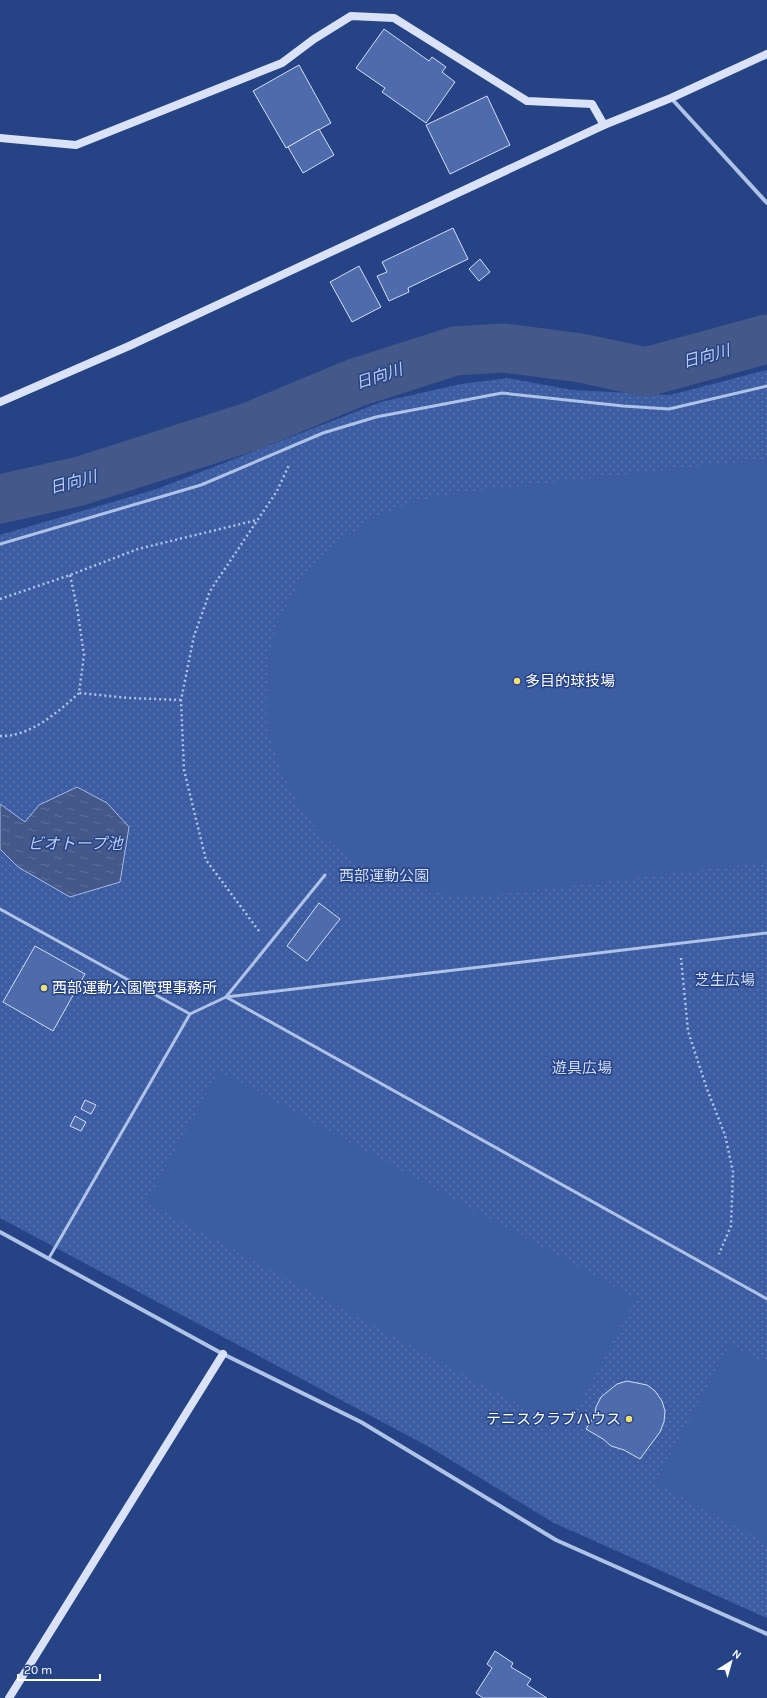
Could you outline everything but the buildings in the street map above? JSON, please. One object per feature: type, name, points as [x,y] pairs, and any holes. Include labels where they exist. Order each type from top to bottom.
[{"type":"street","points":[[0,138],[76,145],[282,63],[314,39],[350,16],[394,18],[526,101],[592,104],[604,125]]},
{"type":"street","points":[[0,402],[129,346],[604,125],[671,98],[767,54]]},
{"type":"street","points":[[671,98],[767,203]]},
{"type":"street","points":[[0,1232],[223,1354],[362,1422],[556,1540],[767,1634]]},
{"type":"street","points":[[8,1698],[223,1354]]},
{"type":"lane","points":[[0,544],[201,485],[323,433],[376,417],[502,393],[623,406],[669,409],[767,386]]},
{"type":"lane","points":[[226,998],[325,875]]},
{"type":"lane","points":[[0,909],[190,1014]]},
{"type":"lane","points":[[49,1258],[190,1014],[226,998],[767,933]]},
{"type":"lane","points":[[226,998],[767,1299]]},
{"type":"path","points":[[268,944],[206,860],[184,770],[181,700],[194,636],[210,591],[277,491],[300,443]]},
{"type":"path","points":[[0,599],[70,575],[138,549],[257,520]]},
{"type":"path","points":[[0,736],[12,736],[51,718],[79,694],[84,655],[77,607],[70,575]]},
{"type":"path","points":[[79,694],[181,700]]},
{"type":"path","points":[[680,943],[688,1031],[707,1089],[725,1135],[733,1172],[731,1226],[712,1269]]},
{"type":"green space","name":"西部運動公園","points":[[767,370],[767,1618],[554,1523],[431,1448],[0,1218],[0,535],[157,489],[381,402],[461,384],[508,378],[572,390],[670,395]]},
{"type":"green space","name":"多目的球技場","points":[[767,459],[767,862],[504,894],[459,897],[396,883],[361,865],[321,835],[303,811],[286,781],[267,732],[266,703],[268,660],[277,623],[297,587],[315,564],[342,539],[377,516],[416,501],[457,493]]},
{"type":"green space","points":[[219,1071],[636,1298],[566,1430],[146,1202]]},
{"type":"green space","points":[[730,1344],[767,1364],[767,1543],[655,1483]]},
{"type":"water","name":"ビオトープ池","points":[[77,787],[107,803],[129,827],[120,882],[70,897],[18,867],[0,849],[0,804],[25,822],[39,805]]},
{"type":"waterway","name":"日向川","points":[[0,499],[80,481],[252,426],[355,383],[455,351],[504,348],[581,358],[646,372],[767,339]]},
{"type":"place","name":"多目的球技場","points":[[517,681]]},
{"type":"place","name":"西部運動公園管理事務所","points":[[44,988]]},
{"type":"place","name":"テニスクラブハウス","points":[[629,1419]]},
{"type":"park label","name":"芝生広場","points":[[725,980]]},
{"type":"park label","name":"遊具広場","points":[[582,1068]]}]
